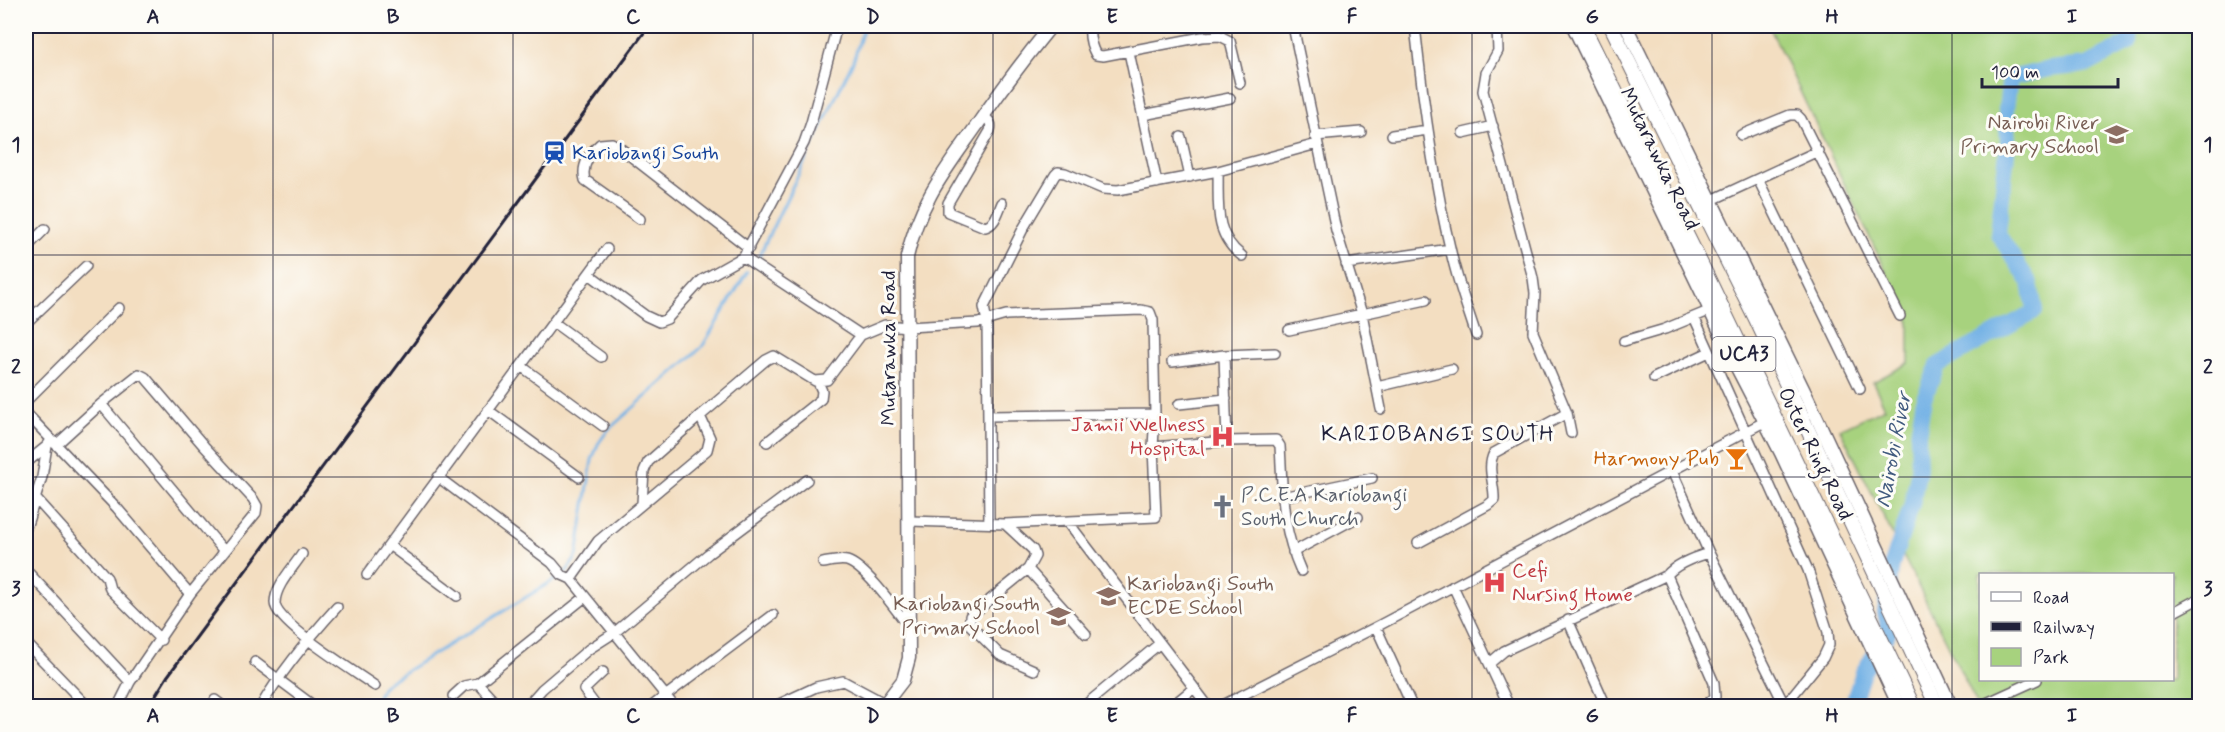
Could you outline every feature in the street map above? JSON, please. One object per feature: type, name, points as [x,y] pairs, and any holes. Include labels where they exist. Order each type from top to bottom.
[{"type":"main road","name":"Mutarawka Road","points":[[885,705],[903,681],[908,666],[910,521],[907,257],[924,204],[939,179],[1051,26]]},
{"type":"main road","name":"Mutarawka Road","points":[[1573,26],[1711,310]]},
{"type":"main road","name":"Outer Ring Road","points":[[1583,26],[1706,274],[1913,706]]},
{"type":"main road","name":"Outer Ring Road","points":[[1611,26],[1881,557],[1951,706]]},
{"type":"main road","name":"Outer Ring Road","points":[[1626,26],[1712,200],[1815,429],[1878,582],[1937,706]]},
{"type":"main road","points":[[1711,310],[1739,344]]},
{"type":"main road","name":"Outer Ring Road","points":[[1711,310],[1734,362],[1794,480],[1899,706]]},
{"type":"main road","points":[[1843,561],[1845,594]]},
{"type":"street","points":[[589,274],[646,316],[658,322],[667,319],[702,280],[743,256],[804,143],[837,26]]},
{"type":"street","points":[[1293,26],[1336,230],[1362,314],[1382,409]]},
{"type":"street","points":[[1415,26],[1428,129],[1450,249],[1476,335]]},
{"type":"street","points":[[1497,26],[1498,51],[1482,84],[1533,278],[1535,293],[1533,332],[1567,413],[1571,433]]},
{"type":"street","points":[[1090,27],[1089,35],[1096,54],[1103,56],[1202,37],[1220,36],[1230,41],[1240,83]]},
{"type":"street","points":[[1129,52],[1157,183]]},
{"type":"street","points":[[1143,115],[1230,98]]},
{"type":"street","points":[[1741,135],[1790,115],[1797,115],[1801,119],[1900,316]]},
{"type":"street","points":[[983,116],[990,121],[992,126],[948,203],[948,212],[989,227],[1002,203]]},
{"type":"street","points":[[1462,133],[1492,126]]},
{"type":"street","points":[[1392,135],[1428,129]]},
{"type":"street","points":[[989,523],[987,321],[984,307],[1024,227],[1055,175],[1058,172],[1065,173],[1110,191],[1218,171],[1316,140],[1361,132]]},
{"type":"street","points":[[1181,137],[1190,177]]},
{"type":"street","points":[[640,219],[585,180],[583,173],[585,165],[600,144],[612,143],[620,148],[749,248]]},
{"type":"street","points":[[1712,200],[1818,151]]},
{"type":"street","points":[[1218,171],[1220,228],[1233,249],[1242,256]]},
{"type":"street","points":[[1758,179],[1860,388]]},
{"type":"street","points":[[26,248],[45,229]]},
{"type":"street","points":[[367,575],[607,249]]},
{"type":"street","points":[[1346,264],[1450,249]]},
{"type":"street","points":[[743,256],[861,335]]},
{"type":"street","points":[[26,323],[86,266]]},
{"type":"street","points":[[1289,330],[1426,300]]},
{"type":"street","points":[[26,401],[118,308]]},
{"type":"street","points":[[818,382],[827,380],[861,335],[885,325],[908,327],[987,321],[1006,315],[1146,310],[1150,312],[1153,320],[1155,414],[1153,447],[1156,517],[1005,524],[910,521]]},
{"type":"street","points":[[1624,341],[1665,329],[1711,310]]},
{"type":"street","points":[[1672,471],[1709,553],[1784,706],[1823,658],[1829,645],[1828,632],[1808,570],[1694,317]]},
{"type":"street","points":[[553,322],[601,357]]},
{"type":"street","points":[[1654,378],[1709,352]]},
{"type":"street","points":[[1172,362],[1224,355],[1275,353]]},
{"type":"street","points":[[1224,355],[1227,441]]},
{"type":"street","points":[[642,503],[644,471],[656,452],[772,357],[777,356],[818,382],[822,391],[821,399],[766,442]]},
{"type":"street","points":[[521,366],[603,426]]},
{"type":"street","points":[[1377,387],[1452,369]]},
{"type":"street","points":[[26,463],[139,374],[145,377],[253,499],[257,507],[256,513],[190,594],[130,682],[118,706]]},
{"type":"street","points":[[1179,404],[1226,399]]},
{"type":"street","points":[[101,404],[224,551]]},
{"type":"street","points":[[488,410],[579,477]]},
{"type":"street","points":[[26,413],[52,444],[117,508],[190,594]]},
{"type":"street","points":[[1418,543],[1494,500],[1495,491],[1490,466],[1494,453],[1567,413]]},
{"type":"street","points":[[988,416],[1155,414]]},
{"type":"street","points":[[571,579],[598,542],[707,450],[710,438],[700,416]]},
{"type":"street","points":[[1221,706],[1376,627],[1764,422]]},
{"type":"street","points":[[1153,447],[1227,441],[1272,440],[1278,443],[1286,528],[1301,571]]},
{"type":"street","points":[[26,528],[52,444]]},
{"type":"street","points":[[438,477],[552,563],[562,575],[571,579],[674,706]]},
{"type":"street","points":[[1282,497],[1372,478]]},
{"type":"street","points":[[527,706],[542,689],[589,650],[614,633],[708,554],[807,480]]},
{"type":"street","points":[[36,499],[107,578],[110,589],[161,639]]},
{"type":"street","points":[[1293,552],[1358,517]]},
{"type":"street","points":[[1068,522],[1208,706]]},
{"type":"street","points":[[1005,524],[1035,553],[1028,570],[974,612],[969,620],[970,625],[995,651],[1034,670]]},
{"type":"street","points":[[389,545],[457,597]]},
{"type":"street","points":[[1490,663],[1504,651],[1667,575],[1671,570],[1687,561],[1709,553]]},
{"type":"street","points":[[302,554],[279,588],[275,607],[307,640],[375,686]]},
{"type":"street","points":[[823,563],[842,560],[855,565],[864,572],[909,627]]},
{"type":"street","points":[[26,570],[130,682]]},
{"type":"street","points":[[1028,570],[1086,634]]},
{"type":"street","points":[[1667,575],[1714,683],[1715,697],[1705,706]]},
{"type":"street","points":[[1453,586],[1509,706]]},
{"type":"street","points":[[453,696],[464,686],[478,683],[585,597]]},
{"type":"street","points":[[2174,612],[2199,598]]},
{"type":"street","points":[[261,706],[278,678],[307,640],[337,608]]},
{"type":"street","points":[[652,706],[773,615]]},
{"type":"street","points":[[1568,620],[1606,706]]},
{"type":"street","points":[[1376,627],[1410,706]]},
{"type":"street","points":[[26,644],[87,706]]},
{"type":"street","points":[[1084,706],[1159,644]]},
{"type":"street","points":[[255,662],[314,706]]},
{"type":"street","points":[[596,706],[584,690],[603,672]]},
{"type":"street","points":[[775,706],[816,687],[843,681],[885,705]]},
{"type":"street","points":[[1982,705],[2035,681]]},
{"type":"street","points":[[478,683],[499,706]]},
{"type":"street","points":[[1172,706],[1194,688]]},
{"type":"green space","points":[[1769,26],[2199,26],[2199,706],[1978,706],[1840,429],[1885,408],[1873,382],[1909,363],[1909,320]]},
{"type":"waterway","points":[[758,258],[854,59],[864,26]]},
{"type":"waterway","name":"Nairobi River","points":[[1852,706],[1863,672],[1889,632],[1885,612],[1892,564],[1912,504],[1919,468],[1918,435],[1924,398],[1938,365],[2035,311],[2030,283],[1998,234],[2008,143],[2006,109],[2010,78],[2049,69],[2087,65],[2129,43],[2130,26]]},
{"type":"waterway","points":[[374,706],[382,687],[390,681],[567,571],[577,556],[592,460],[598,444],[608,430],[702,347],[747,272]]},
{"type":"railway","points":[[149,706],[167,677],[649,26]]},
{"type":"place","name":"Nairobi River Primary School","points":[[2117,135]]},
{"type":"place","name":"Kariobangi South","points":[[554,153]]},
{"type":"place","name":"Jamii Wellness Hospital","points":[[1223,437]]},
{"type":"place","name":"Harmony Pub","points":[[1737,459]]},
{"type":"place","name":"P.C.E.A Kariobangi South Church","points":[[1223,507]]},
{"type":"place","name":"Cefi Nursing Home","points":[[1494,583]]},
{"type":"place","name":"Kariobangi South ECDE School","points":[[1109,596]]},
{"type":"place","name":"Kariobangi South Primary School","points":[[1058,616]]},
{"type":"district","name":"KARIOBANGI SOUTH","points":[[1438,435]]}]
